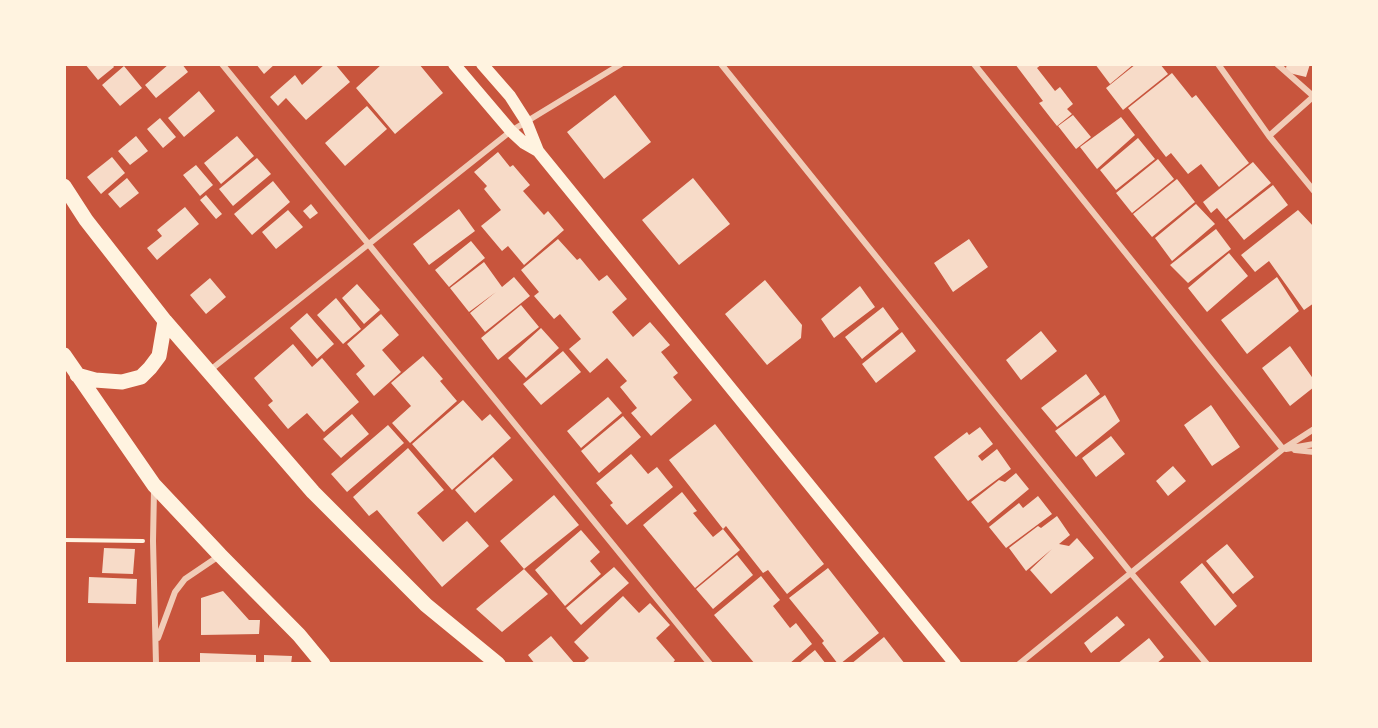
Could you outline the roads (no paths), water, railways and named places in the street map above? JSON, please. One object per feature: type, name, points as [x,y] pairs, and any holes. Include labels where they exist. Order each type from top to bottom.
[{"type":"main road","points":[[454,64],[511,131],[524,143],[538,151]]},
{"type":"main road","points":[[482,64],[510,96],[526,121],[538,151],[955,663]]},
{"type":"main road","points":[[64,186],[86,220],[165,321],[329,508],[426,605],[498,663]]},
{"type":"main road","points":[[77,375],[95,380],[122,382],[141,376],[159,356],[165,321]]},
{"type":"main road","points":[[64,354],[154,484],[323,663]]},
{"type":"street","points":[[222,64],[710,663]]},
{"type":"street","points":[[208,372],[511,131],[621,64]]},
{"type":"street","points":[[721,64],[1131,573],[1207,663]]},
{"type":"street","points":[[974,64],[1282,449],[1314,452]]},
{"type":"street","points":[[1218,64],[1269,136],[1314,191]]},
{"type":"street","points":[[1269,136],[1313,96],[1277,64]]},
{"type":"street","points":[[1019,663],[1282,449],[1314,429]]},
{"type":"street","points":[[1282,449],[1314,444]]},
{"type":"street","points":[[154,484],[156,663]]},
{"type":"street","points":[[156,644],[175,592],[185,579],[220,555]]}]
